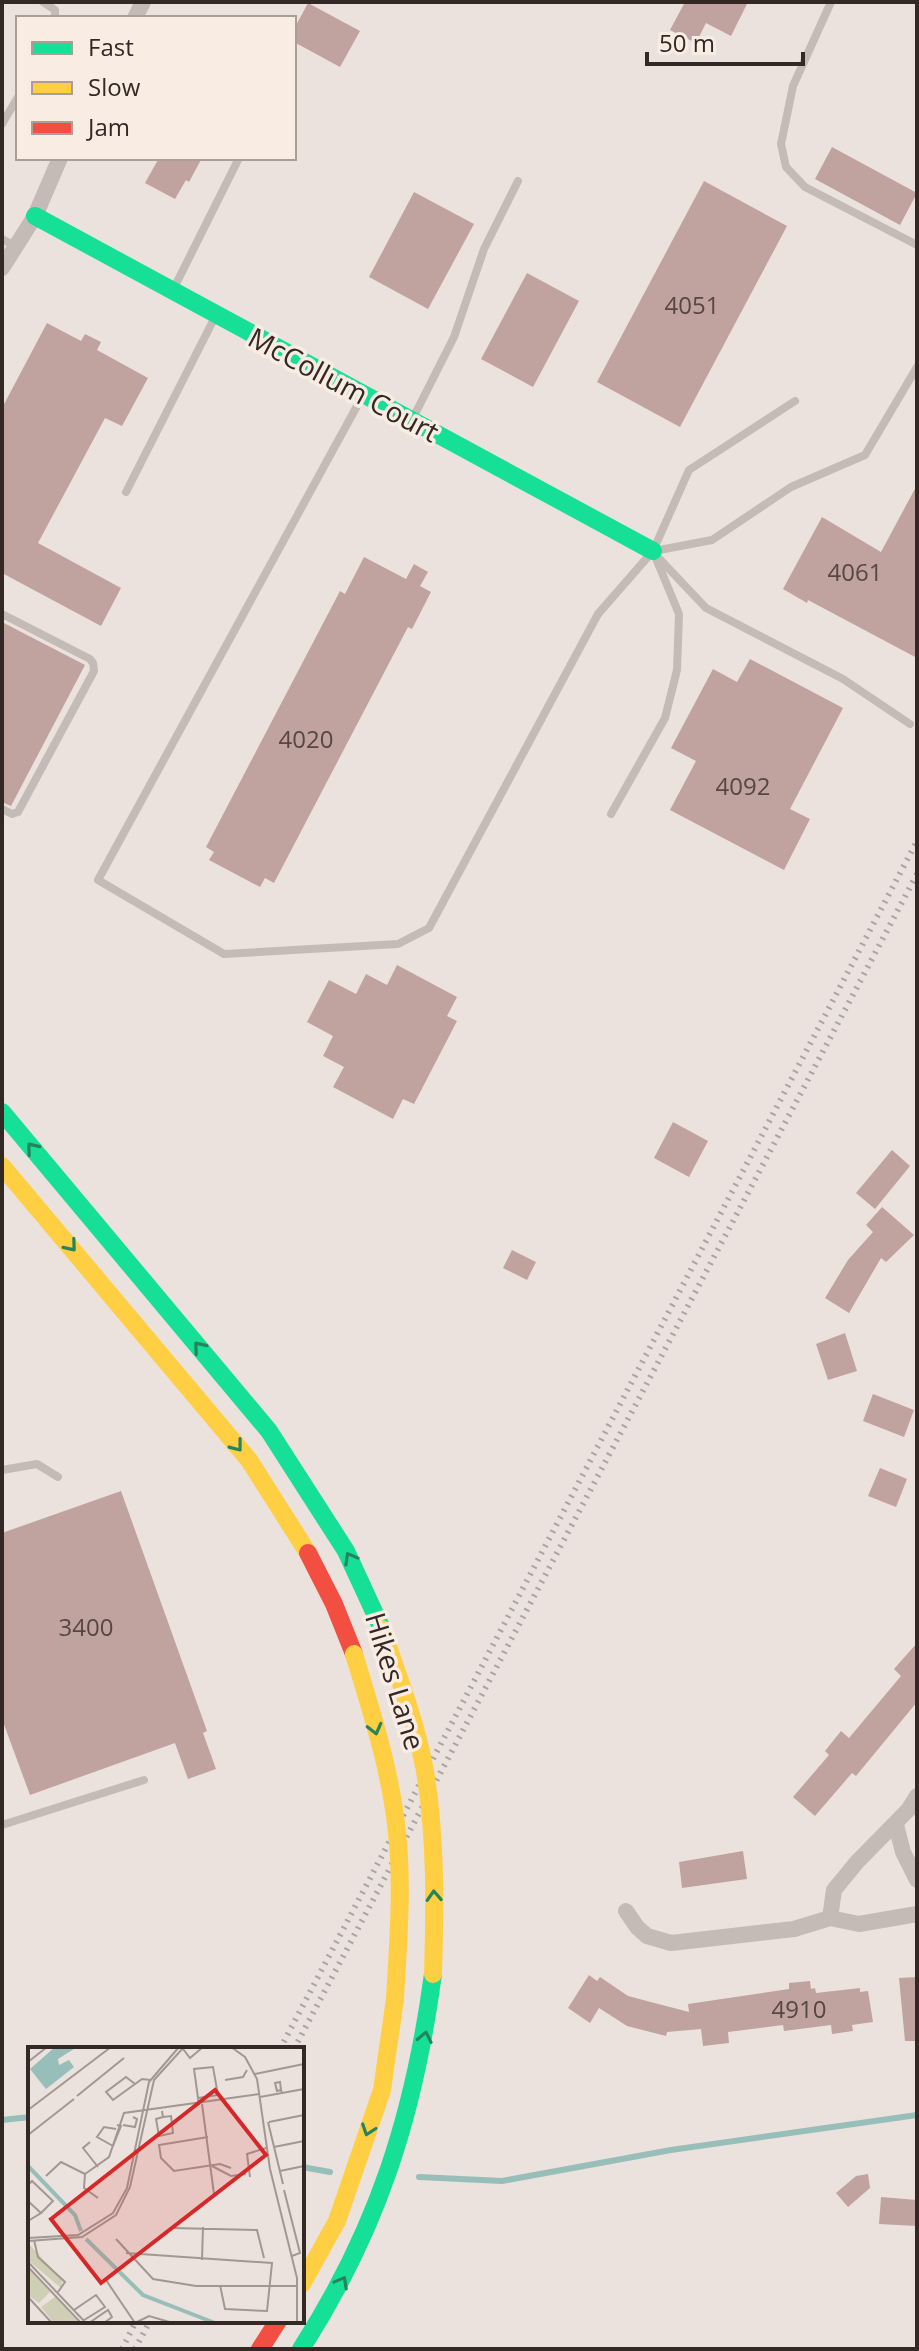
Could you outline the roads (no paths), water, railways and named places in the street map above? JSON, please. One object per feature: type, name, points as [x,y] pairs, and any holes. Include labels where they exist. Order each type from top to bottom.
[{"type":"street","points":[[2,268],[8,242],[35,216],[59,160]]},
{"type":"street","name":"McCollum Court","points":[[35,216],[653,551]]},
{"type":"street","name":"Hikes Lane","points":[[2,1112],[269,1431],[309,1488],[367,1589],[419,1742],[430,1818],[435,1907],[428,2026],[413,2094],[379,2202],[349,2269],[301,2349]]},
{"type":"street","name":"Hikes Lane","points":[[2,1166],[249,1460],[313,1562],[334,1604],[367,1696],[394,1808],[400,1901],[395,1999],[382,2090],[337,2221],[304,2280]]},
{"type":"street","points":[[830,1918],[834,1890],[857,1862],[896,1825],[917,1796]]},
{"type":"street","points":[[896,1825],[903,1852],[917,1880]]},
{"type":"street","points":[[626,1911],[647,1936],[671,1943],[794,1929],[830,1918],[859,1924],[917,1914]]},
{"type":"street","points":[[260,2349],[277,2323]]},
{"type":"lane","points":[[43,2],[55,10],[55,16]]},
{"type":"lane","points":[[831,2],[793,86],[781,144],[786,167],[805,187],[917,245]]},
{"type":"lane","points":[[2,124],[16,100]]},
{"type":"lane","points":[[173,291],[238,160]]},
{"type":"lane","points":[[412,421],[454,337],[484,249],[518,181]]},
{"type":"lane","points":[[126,492],[216,314]]},
{"type":"lane","points":[[653,551],[712,540],[791,487],[865,455],[917,367]]},
{"type":"lane","points":[[363,394],[98,880],[224,954],[398,944],[429,928],[598,614],[653,551],[689,470],[795,401]]},
{"type":"lane","points":[[653,551],[706,608],[843,679],[910,724]]},
{"type":"lane","points":[[611,814],[665,718],[677,670],[679,614],[653,551]]},
{"type":"lane","points":[[2,614],[90,659],[94,671],[18,812],[12,814],[2,809]]},
{"type":"lane","points":[[2,1470],[37,1464],[58,1477]]},
{"type":"lane","points":[[2,1825],[144,1780]]},
{"type":"waterway","points":[[419,2177],[502,2181],[671,2150],[917,2115]]},
{"type":"waterway","points":[[2,2120],[28,2117]]},
{"type":"waterway","points":[[304,2167],[330,2172]]},
{"type":"railway","points":[[281,2047],[917,841]]},
{"type":"railway","points":[[295,2047],[917,874]]},
{"type":"railway","points":[[122,2349],[135,2323]]},
{"type":"railway","points":[[135,2349],[149,2323]]}]
